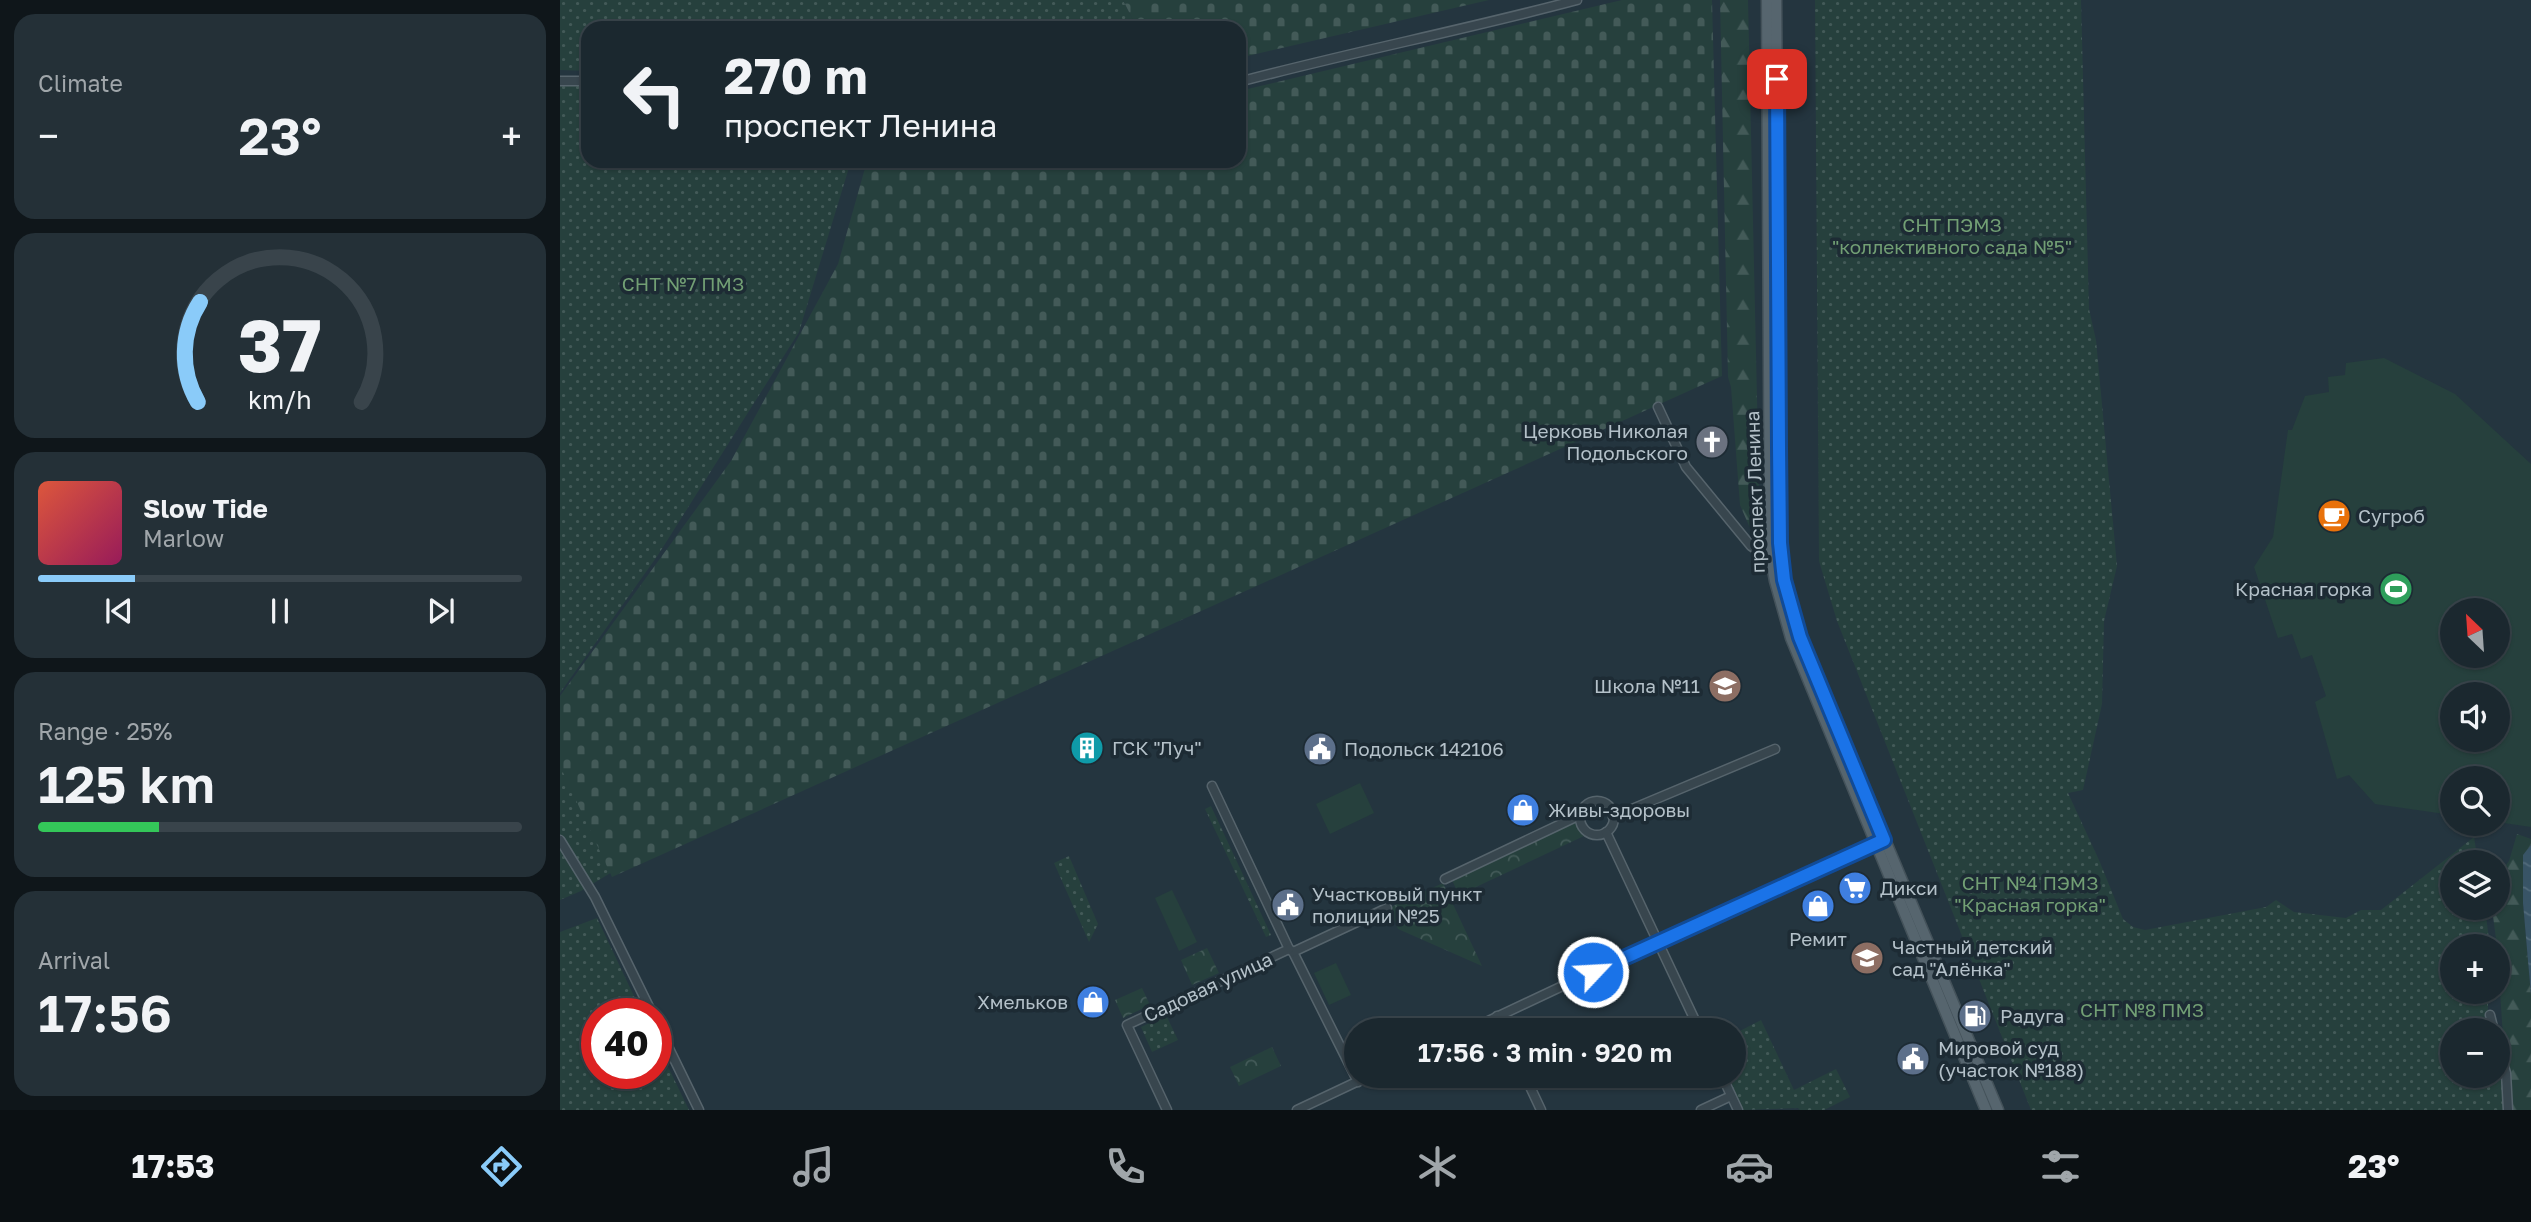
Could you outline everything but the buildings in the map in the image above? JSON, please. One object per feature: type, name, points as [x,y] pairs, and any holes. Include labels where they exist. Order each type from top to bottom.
[{"type":"main road","name":"проспект Ленина","points":[[1767,0],[1770,553],[1774,581],[1791,638],[1998,1110]]},
{"type":"main road","name":"проспект Ленина","points":[[1776,0],[1778,423],[1780,543],[1784,580],[1800,637],[1986,1110]]},
{"type":"street","points":[[1246,80],[1577,0]]},
{"type":"street","points":[[560,81],[581,81]]},
{"type":"street","points":[[1658,407],[1686,467],[1751,546],[1762,553],[1770,553]]},
{"type":"street","points":[[1613,817],[1775,749]]},
{"type":"street","points":[[1212,786],[1344,1055]]},
{"type":"street","points":[[1445,879],[1580,816],[1590,803],[1600,802],[1609,807],[1613,823],[1606,832],[1590,833],[1582,826],[1580,816]]},
{"type":"street","points":[[1606,832],[1694,1018]]},
{"type":"street","points":[[560,840],[596,897],[645,998]]},
{"type":"street","points":[[1497,1017],[1879,842]]},
{"type":"street","name":"Садовая улица","points":[[1167,1110],[1127,1025],[1387,908]]},
{"type":"street","points":[[672,1055],[699,1110]]},
{"type":"street","points":[[1297,1110],[1345,1088]]},
{"type":"street","points":[[1531,1088],[1541,1110]]},
{"type":"street","points":[[1727,1088],[1738,1110]]},
{"type":"street","points":[[2506,1088],[2508,1110]]},
{"type":"street","points":[[1701,1110],[1731,1096]]},
{"type":"green space","points":[[560,0],[1123,0],[1134,21],[581,21],[581,71],[560,70]]},
{"type":"green space","points":[[1123,0],[1489,0],[1246,56],[1246,21],[1134,21]]},
{"type":"green space","points":[[1622,0],[1712,0],[1722,376],[612,877],[560,766],[560,696],[731,461],[838,264],[865,168],[1246,168],[1246,89]]},
{"type":"green space","points":[[1720,0],[1748,0],[1760,532],[1750,528],[1740,505],[1728,377]]},
{"type":"green space","points":[[1815,0],[2081,0],[2089,309],[2096,340],[2117,566],[2104,621],[2102,704],[2083,790],[2068,793],[2123,919],[2133,927],[2145,930],[2266,907],[2276,900],[2294,912],[2346,918],[2361,910],[2381,910],[2440,864],[2440,920],[2487,920],[2488,934],[2440,934],[2440,1004],[2488,1004],[2488,1018],[2440,1018],[2440,1088],[2504,1088],[2504,1110],[2031,1110],[1837,621],[1819,561]]},
{"type":"green space","name":"СНТ №7 ПМЗ","points":[[581,82],[581,168],[849,168],[799,332],[658,555],[560,693],[560,84]]},
{"type":"green space","name":"Красная горка","points":[[2384,358],[2455,394],[2531,464],[2531,827],[2510,824],[2510,766],[2440,766],[2440,813],[2375,804],[2349,775],[2337,779],[2315,702],[2326,696],[2312,655],[2301,659],[2292,634],[2278,638],[2254,567],[2273,537],[2288,430],[2292,430],[2305,396],[2329,392],[2328,377],[2345,375],[2346,363]]},
{"type":"green space","points":[[560,760],[617,869],[581,891],[560,900]]},
{"type":"green space","points":[[1360,783],[1374,813],[1330,834],[1316,804]]},
{"type":"green space","points":[[1211,806],[1271,935],[1266,937],[1205,809]]},
{"type":"green space","points":[[1576,821],[1584,836],[1459,895],[1452,880]]},
{"type":"green space","points":[[2517,834],[2531,839],[2531,845],[2523,856],[2523,903],[2531,995],[2531,1110],[2508,1110],[2510,1018],[2502,1018],[2501,1004],[2510,1004],[2510,934],[2495,934],[2494,920],[2510,920],[2510,858]]},
{"type":"green space","points":[[2474,837],[2476,850],[2457,850]]},
{"type":"green space","points":[[1069,856],[1098,924],[1089,942],[1054,863]]},
{"type":"green space","points":[[1443,883],[1482,966],[1398,929],[1390,911],[1393,910],[1391,907]]},
{"type":"green space","points":[[1172,890],[1197,942],[1179,951],[1155,898]]},
{"type":"green space","points":[[597,918],[635,998],[581,998],[581,1089],[672,1089],[672,1075],[689,1110],[560,1110],[560,932]]},
{"type":"green space","points":[[1207,948],[1219,973],[1192,985],[1181,960]]},
{"type":"green space","points":[[1336,963],[1351,995],[1329,1005],[1314,973]]},
{"type":"green space","points":[[1142,988],[1150,1005],[1123,1018],[1115,1000]]},
{"type":"green space","points":[[1166,1015],[1178,1040],[1152,1052],[1141,1027]]},
{"type":"green space","points":[[1761,1020],[1794,1090],[1836,1069],[1850,1097],[1824,1110],[1743,1110],[1733,1088],[1746,1088],[1746,1028]]},
{"type":"green space","points":[[1272,1047],[1281,1066],[1239,1086],[1230,1067]]},
{"type":"water","points":[[2531,845],[2531,995],[2523,903],[2523,855]]},
{"type":"place","name":"Церковь Николая Подольского","points":[[1712,442]]},
{"type":"place","name":"Сугроб","points":[[2334,516]]},
{"type":"place","name":"Красная горка","points":[[2396,589]]},
{"type":"place","name":"Школа №11","points":[[1725,686]]},
{"type":"place","name":"ГСК \"Луч\"","points":[[1087,748]]},
{"type":"place","name":"Подольск 142106","points":[[1320,749]]},
{"type":"place","name":"Живы-здоровы","points":[[1523,810]]},
{"type":"place","name":"Дикси","points":[[1855,888]]},
{"type":"place","name":"Участковый пункт полиции №25","points":[[1288,905]]},
{"type":"place","name":"Ремит","points":[[1818,906]]},
{"type":"place","name":"Частный детский сад \"Алёнка\"","points":[[1867,958]]},
{"type":"place","name":"Хмельков","points":[[1093,1002]]},
{"type":"place","name":"Радуга","points":[[1975,1016]]},
{"type":"place","name":"Мировой суд (участок №188)","points":[[1913,1059]]},
{"type":"route","points":[[1593,972],[1884,840],[1800,637],[1784,580],[1780,543],[1777,79]]},
{"type":"park label","name":"СНТ ПЭМЗ \"коллективного сада №5\"","points":[[1952,236]]},
{"type":"park label","name":"СНТ №4 ПЭМЗ \"Красная горка\"","points":[[2030,894]]},
{"type":"park label","name":"СНТ №8 ПМЗ","points":[[2142,1010]]}]
